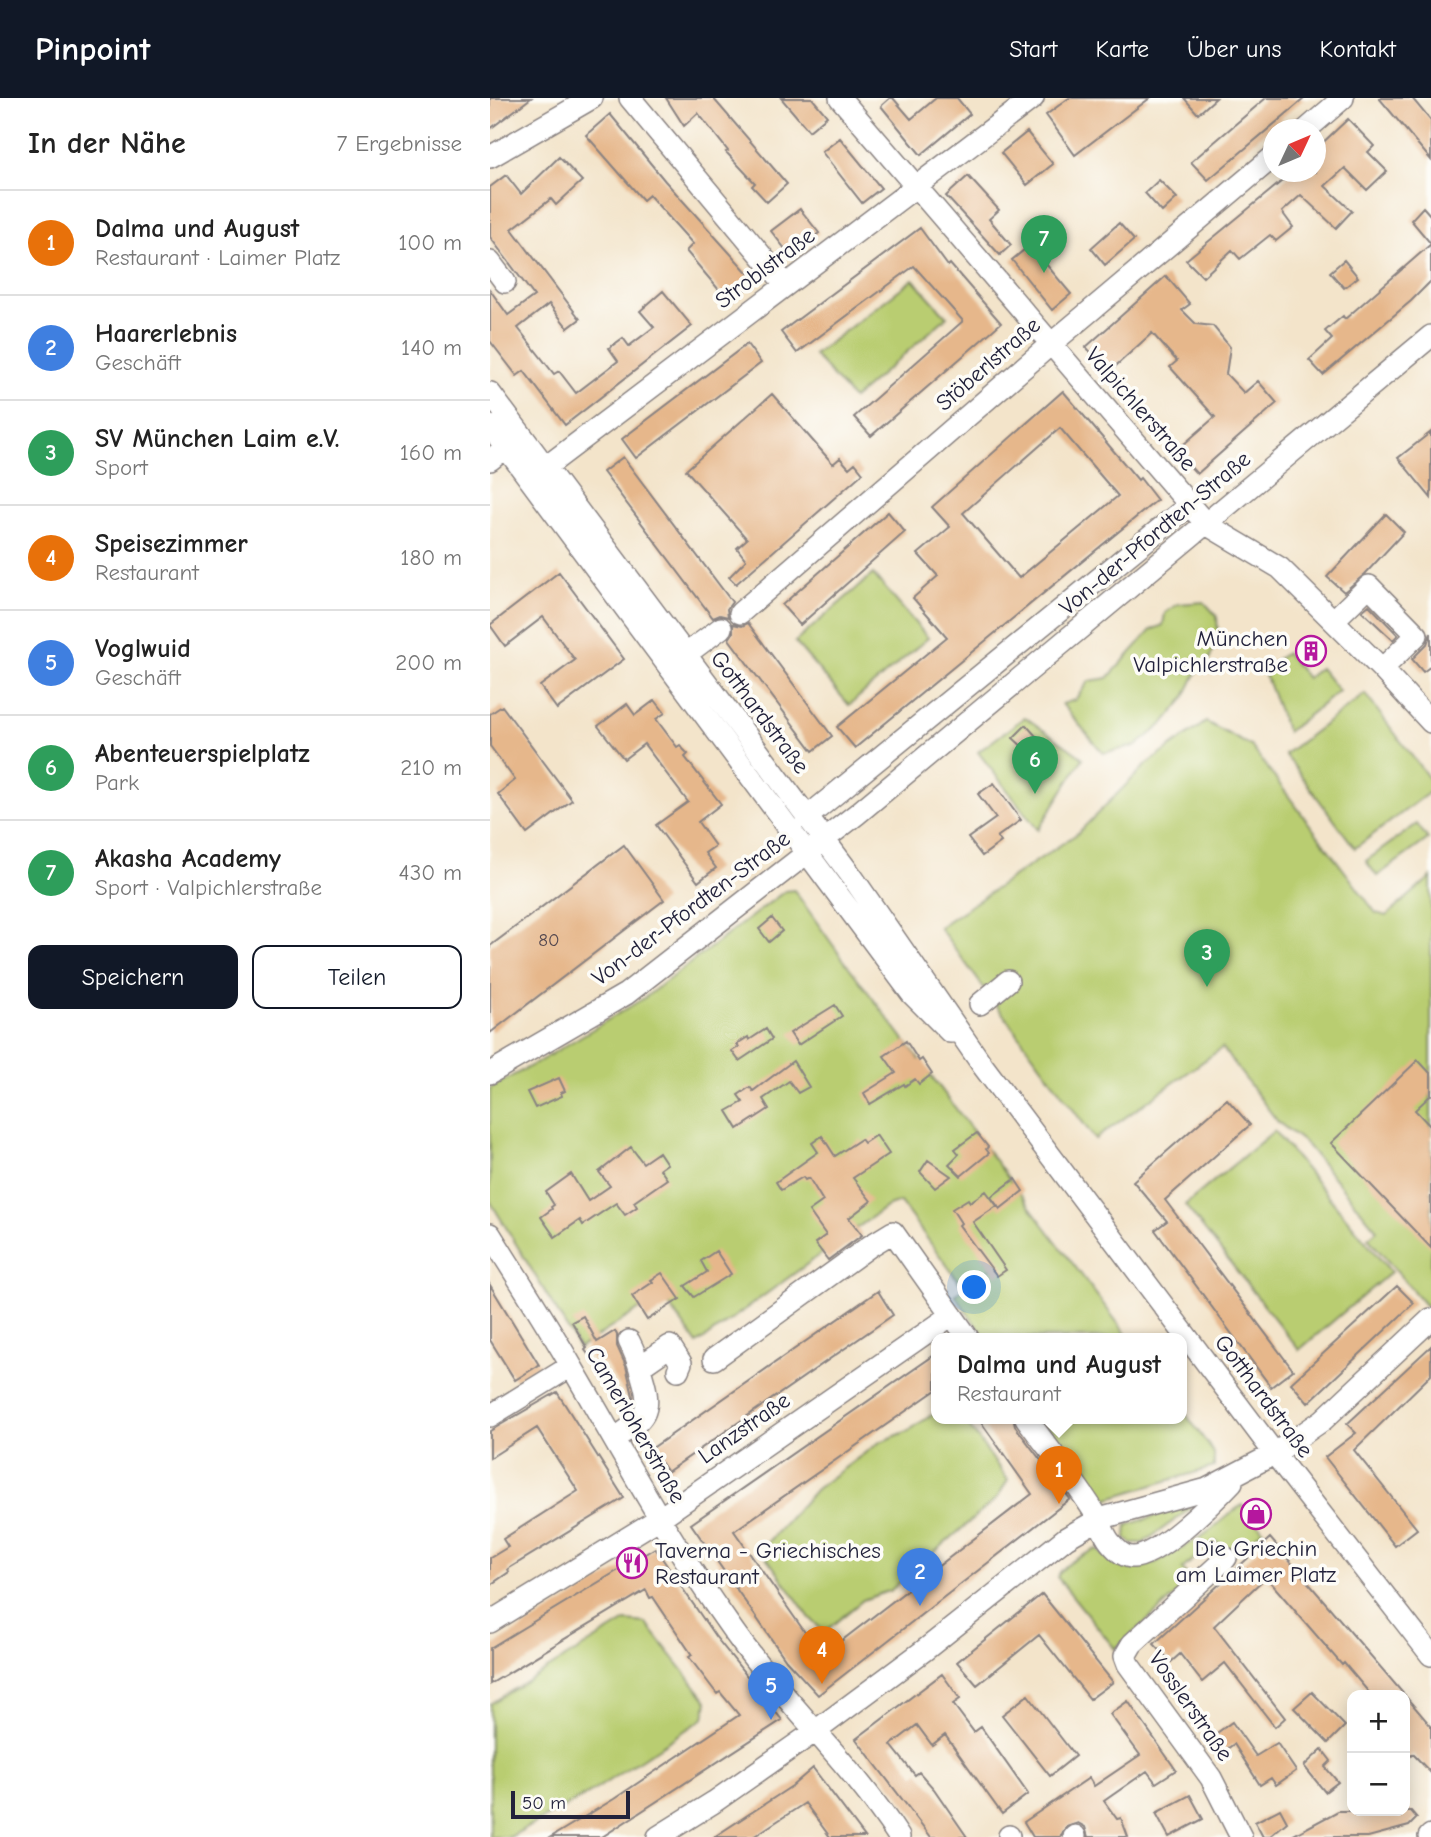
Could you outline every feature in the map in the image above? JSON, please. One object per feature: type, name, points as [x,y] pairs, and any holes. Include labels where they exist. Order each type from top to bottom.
[{"type":"street","points":[[490,157],[592,98]]},
{"type":"street","points":[[630,98],[786,285]]},
{"type":"street","name":"Valpichlerstraße","points":[[840,98],[1188,506],[1206,524],[1280,568],[1334,620],[1431,722]]},
{"type":"street","name":"Stroblstraße","points":[[537,474],[1033,98]]},
{"type":"street","points":[[1319,119],[1343,98]]},
{"type":"street","name":"Stöberlstraße","points":[[740,613],[1051,344],[1263,165]]},
{"type":"street","points":[[490,262],[505,282]]},
{"type":"street","name":"Von-der-Pfordten-Straße","points":[[490,1073],[626,994],[816,847],[1431,336]]},
{"type":"street","name":"Gotthardstraße","points":[[490,393],[506,448]]},
{"type":"street","name":"Gotthardstraße","points":[[490,426],[506,448],[537,474],[685,655],[806,818],[816,847]]},
{"type":"street","name":"Gotthardstraße","points":[[537,474],[816,847],[912,994],[983,1066],[1183,1333]]},
{"type":"street","name":"Von-der-Pfordten-Straße","points":[[806,818],[1188,506]]},
{"type":"street","points":[[1334,620],[1369,586],[1417,635],[1382,669]]},
{"type":"street","points":[[685,655],[720,628]]},
{"type":"street","points":[[894,748],[911,769]]},
{"type":"street","points":[[980,1004],[1008,981]]},
{"type":"street","points":[[714,1359],[893,1232],[965,1333]]},
{"type":"street","name":"Camerloherstraße","points":[[490,1234],[572,1366],[660,1518],[728,1624],[768,1676],[817,1730],[893,1835]]},
{"type":"street","name":"Lanzstraße","points":[[490,1622],[660,1518],[952,1315]]},
{"type":"street","points":[[658,1837],[714,1802],[817,1730],[1066,1538],[1098,1519],[1207,1489],[1274,1454],[1323,1420],[1431,1319]]},
{"type":"street","name":"Gotthardstraße","points":[[1187,1338],[1431,1655]]},
{"type":"street","points":[[614,1439],[643,1416],[648,1404],[641,1366],[629,1342]]},
{"type":"street","points":[[641,1366],[670,1346],[681,1363],[678,1370]]},
{"type":"street","points":[[490,1416],[572,1366]]},
{"type":"street","points":[[1030,1424],[1098,1519],[1107,1538],[1119,1552],[1132,1557],[1143,1555],[1159,1546],[1200,1516],[1241,1473]]},
{"type":"street","name":"Vosslerstraße","points":[[1227,1558],[1132,1644],[1125,1656],[1128,1664],[1211,1779],[1241,1837]]},
{"type":"green space","points":[[913,279],[947,317],[853,399],[814,355]]},
{"type":"green space","points":[[873,574],[928,638],[849,705],[795,642]]},
{"type":"green space","points":[[1204,602],[1217,616],[1218,635],[1209,661],[1201,663],[1184,699],[1164,723],[1136,746],[1103,753],[1062,704],[1075,700],[1089,681],[1108,678],[1151,630],[1163,625],[1165,613],[1178,604]]},
{"type":"green space","points":[[1286,653],[1307,678],[1320,668],[1339,691],[1287,732],[1263,669]]},
{"type":"green space","points":[[1365,694],[1431,781],[1431,791],[1355,848],[1285,754]]},
{"type":"green space","points":[[1025,717],[1083,758],[1038,830],[978,752]]},
{"type":"green space","points":[[1206,722],[1251,746],[1376,913],[1386,916],[1431,877],[1431,1302],[1426,1306],[1368,1238],[1377,1230],[1306,1144],[1278,1122],[1222,1048],[1095,1139],[939,927],[1078,833],[1146,765]]},
{"type":"green space","points":[[1417,824],[1428,839],[1377,876],[1366,861]]},
{"type":"green space","points":[[794,890],[1125,1333],[982,1333],[955,1295],[991,1268],[963,1287],[900,1202],[886,1207],[697,1344],[662,1295],[579,1348],[490,1201],[490,1088],[644,998],[785,891]]},
{"type":"green space","points":[[1274,1131],[1391,1272],[1299,1350],[1185,1205]]},
{"type":"green space","points":[[931,1415],[931,1424],[967,1424],[1008,1480],[997,1498],[891,1590],[863,1600],[824,1632],[810,1618],[765,1555],[763,1547],[816,1489],[880,1442],[908,1431]]},
{"type":"green space","points":[[1187,1416],[1214,1453],[1214,1467],[1099,1501],[1045,1424],[1187,1424]]},
{"type":"green space","points":[[1189,1505],[1190,1509],[1143,1543],[1131,1543],[1126,1538],[1127,1525]]},
{"type":"green space","points":[[1243,1505],[1263,1530],[1235,1553],[1215,1541],[1182,1569],[1192,1581],[1115,1649],[1057,1577],[1069,1563],[1097,1549],[1118,1565],[1127,1568],[1146,1566],[1204,1535]]},
{"type":"green space","points":[[626,1621],[646,1623],[707,1701],[704,1718],[590,1793],[510,1837],[490,1837],[490,1704]]},
{"type":"building","points":[[490,98],[531,98],[490,129]]},
{"type":"building","points":[[666,98],[713,98],[787,184],[767,202],[752,186],[755,183],[726,152],[728,151],[698,113],[684,126]]},
{"type":"building","points":[[781,98],[812,98],[827,116],[809,131]]},
{"type":"building","points":[[893,98],[911,119],[936,98],[957,98],[970,114],[921,155],[881,106]]},
{"type":"building","points":[[1069,98],[1150,98],[1075,155],[1046,115]]},
{"type":"building","points":[[1184,98],[1216,98],[1198,114]]},
{"type":"building","points":[[1266,98],[1305,98],[1280,119],[1263,119],[1263,134],[1208,180],[1191,162]]},
{"type":"building","points":[[1379,98],[1412,98],[1431,121],[1431,160]]},
{"type":"building","points":[[610,114],[665,181],[755,281],[730,303],[686,251],[693,244],[649,195],[643,200],[586,135]]},
{"type":"building","points":[[1348,119],[1374,146],[1368,152],[1387,171],[1367,190],[1345,168],[1325,186],[1352,211],[1336,228],[1301,195],[1282,212],[1293,227],[1276,241],[1270,235],[1240,259],[1232,250],[1203,277],[1186,260],[1281,182],[1326,182],[1326,140]]},
{"type":"building","points":[[1027,132],[1053,164],[1027,185],[1001,153]]},
{"type":"building","points":[[840,138],[881,188],[862,203],[822,152]]},
{"type":"building","points":[[559,157],[582,181],[556,205],[551,199],[512,229],[580,319],[568,328],[549,304],[518,328],[554,374],[559,371],[576,393],[618,361],[609,348],[623,338],[629,346],[654,327],[640,311],[663,291],[692,326],[565,425],[524,371],[517,376],[490,341],[490,290],[508,315],[534,296],[490,237],[490,187],[506,175],[521,194]]},
{"type":"building","points":[[968,176],[999,210],[989,219],[1011,245],[1000,255],[946,196]]},
{"type":"building","points":[[1159,180],[1177,198],[1162,212],[1145,193]]},
{"type":"building","points":[[1423,207],[1431,216],[1431,244],[1411,220]]},
{"type":"building","points":[[800,209],[819,233],[790,255],[771,231]]},
{"type":"building","points":[[1119,223],[1134,240],[1105,265],[1091,248]]},
{"type":"building","points":[[920,228],[948,266],[950,264],[1001,323],[871,436],[854,417],[963,321],[914,266],[797,353],[781,332]]},
{"type":"building","points":[[1431,244],[1431,281],[1323,375],[1309,360],[1332,339],[1325,331],[1343,316],[1345,319]]},
{"type":"building","points":[[1030,245],[1071,294],[1052,310],[1012,260]]},
{"type":"building","points":[[1344,260],[1358,277],[1344,288],[1330,272]]},
{"type":"building","points":[[1166,276],[1190,304],[1182,310],[1196,324],[1213,326],[1230,347],[1226,374],[1244,393],[1258,381],[1277,403],[1197,474],[1176,451],[1215,417],[1170,367],[1177,361],[1152,333],[1109,372],[1086,347]]},
{"type":"building","points":[[747,344],[761,363],[636,458],[622,439]]},
{"type":"building","points":[[1063,391],[1157,500],[855,748],[837,727],[947,637],[913,598],[938,576],[918,554],[950,527],[932,507]],"holes":[[[1060,428],[1118,496],[1019,578],[963,513]]]},
{"type":"building","points":[[772,394],[833,464],[840,458],[849,468],[855,463],[863,473],[736,584],[729,577],[746,560],[737,548],[747,539],[686,470]]},
{"type":"building","points":[[1431,432],[1431,498],[1398,458]]},
{"type":"building","points":[[623,457],[732,602],[727,609],[728,617],[720,615],[713,618],[603,472]]},
{"type":"building","points":[[888,512],[905,532],[800,625],[782,605]]},
{"type":"building","points":[[1386,514],[1404,532],[1365,574],[1344,592],[1327,577]]},
{"type":"building","points":[[559,572],[624,659],[557,709],[540,686],[575,660],[543,617],[505,646],[490,625]]},
{"type":"building","points":[[1369,605],[1398,635],[1393,640],[1362,611]]},
{"type":"building","points":[[748,623],[832,736],[813,751],[729,639],[733,633],[733,624],[742,626]]},
{"type":"building","points":[[1431,633],[1431,666],[1423,672],[1412,659],[1427,644]]},
{"type":"building","points":[[655,700],[665,713],[656,719],[677,747],[680,745],[688,754],[685,757],[721,804],[698,822],[715,846],[705,853],[716,868],[698,882],[656,825],[688,802],[644,744],[624,759],[598,726],[627,704],[635,715]]},
{"type":"building","points":[[502,706],[572,800],[527,834],[498,794],[515,780],[490,746],[490,714]]},
{"type":"building","points":[[1026,725],[1036,736],[1024,748],[1013,738]]},
{"type":"building","points":[[994,783],[1021,820],[997,837],[1001,842],[982,856],[968,838],[996,818],[978,794]]},
{"type":"building","points":[[624,845],[664,900],[490,1033],[490,946]]},
{"type":"building","points":[[772,918],[782,931],[769,942],[759,929]]},
{"type":"building","points":[[835,1005],[842,1016],[798,1045],[790,1033]]},
{"type":"building","points":[[766,1029],[772,1039],[739,1061],[732,1051],[739,1047],[737,1044]]},
{"type":"building","points":[[906,1041],[919,1061],[922,1059],[932,1074],[919,1084],[915,1079],[870,1104],[864,1093],[896,1073],[884,1056]]},
{"type":"building","points":[[1418,1060],[1431,1074],[1431,1095],[1415,1110],[1431,1127],[1431,1248],[1331,1143]]},
{"type":"building","points":[[793,1061],[809,1087],[798,1093],[789,1081],[763,1099],[769,1109],[738,1129],[727,1111],[743,1102],[738,1095],[750,1087],[753,1091]]},
{"type":"building","points":[[559,1078],[565,1091],[561,1093],[562,1096],[535,1108],[527,1092]]},
{"type":"building","points":[[1227,1099],[1250,1125],[1165,1200],[1293,1370],[1271,1387],[1155,1230],[1167,1221],[1133,1181]]},
{"type":"building","points":[[977,1133],[988,1147],[986,1149],[989,1153],[961,1176],[949,1164],[959,1154],[955,1149]]},
{"type":"building","points":[[876,1135],[889,1154],[853,1178],[871,1201],[849,1218],[862,1235],[828,1260],[815,1243],[826,1235],[809,1211],[823,1201],[809,1178],[805,1180],[803,1177],[781,1190],[776,1182],[818,1152],[812,1143],[822,1136],[835,1156],[861,1139],[864,1143]]},
{"type":"building","points":[[631,1147],[643,1163],[659,1152],[667,1164],[660,1169],[667,1179],[634,1202],[637,1207],[625,1215],[616,1203],[583,1225],[580,1220],[555,1237],[541,1217],[554,1205],[546,1192],[571,1174],[588,1201],[610,1186],[599,1172]]},
{"type":"building","points":[[928,1160],[951,1176],[935,1188],[920,1172]]},
{"type":"building","points":[[1015,1179],[1023,1191],[1000,1209],[991,1197]]},
{"type":"building","points":[[986,1191],[997,1206],[973,1222],[1006,1270],[997,1276],[959,1225],[961,1223],[952,1209],[968,1199],[970,1202]]},
{"type":"building","points":[[716,1251],[731,1274],[694,1297],[685,1286],[707,1272],[701,1261]]},
{"type":"building","points":[[662,1273],[680,1299],[647,1320],[632,1296]]},
{"type":"building","points":[[490,1285],[539,1365],[515,1380],[490,1340]]},
{"type":"building","points":[[1397,1286],[1414,1303],[1308,1403],[1291,1383]]},
{"type":"building","points":[[878,1291],[893,1315],[667,1472],[651,1449]]},
{"type":"building","points":[[583,1316],[597,1342],[615,1331],[633,1396],[632,1407],[604,1362],[597,1366],[585,1350],[587,1348],[572,1322]]},
{"type":"building","points":[[1431,1346],[1431,1375],[1354,1450],[1417,1529],[1395,1546],[1325,1457],[1356,1433],[1347,1424]]},
{"type":"building","points":[[931,1357],[931,1393],[734,1531],[823,1655],[1032,1494],[982,1424],[1014,1424],[1070,1499],[818,1695],[786,1660],[691,1524]]},
{"type":"building","points":[[557,1392],[624,1498],[508,1569],[509,1572],[490,1585],[490,1558],[508,1547],[503,1539],[578,1491],[537,1428],[490,1458],[490,1431]]},
{"type":"building","points":[[1270,1538],[1400,1690],[1367,1690],[1266,1577],[1214,1626],[1285,1718],[1275,1727],[1225,1663],[1202,1682],[1180,1654],[1171,1662],[1154,1644]]},
{"type":"building","points":[[655,1548],[715,1636],[782,1720],[602,1837],[551,1837],[614,1799],[739,1715],[720,1692],[717,1694],[689,1657],[692,1655],[646,1590],[490,1684],[490,1648]]},
{"type":"building","points":[[1042,1594],[1113,1682],[1090,1699],[1039,1635],[977,1685],[957,1662]]},
{"type":"building","points":[[942,1674],[960,1699],[953,1704],[974,1732],[981,1727],[1028,1794],[1002,1814],[945,1735],[932,1745],[917,1725],[891,1745],[915,1775],[919,1772],[934,1789],[967,1837],[931,1837],[856,1739]]},
{"type":"building","points":[[1312,1692],[1345,1726],[1328,1743],[1294,1708]]},
{"type":"building","points":[[1028,1695],[1075,1756],[1050,1776],[1002,1715]]},
{"type":"building","points":[[1128,1701],[1176,1770],[1156,1783],[1147,1771],[1104,1801],[1117,1819],[1121,1818],[1128,1837],[1088,1837],[1085,1827],[1078,1823],[1066,1827],[1060,1837],[1033,1837],[1024,1822],[1089,1778],[1094,1786],[1140,1755],[1110,1714]]},
{"type":"building","points":[[1410,1702],[1431,1726],[1431,1773],[1413,1754],[1410,1757]]},
{"type":"building","points":[[1232,1722],[1256,1756],[1277,1743],[1296,1771],[1276,1785],[1271,1778],[1260,1785],[1234,1744],[1217,1756],[1206,1741]]},
{"type":"building","points":[[1322,1749],[1331,1761],[1325,1767],[1338,1782],[1325,1792],[1304,1766]]},
{"type":"building","points":[[813,1768],[865,1837],[830,1837],[805,1803],[753,1837],[714,1837],[792,1786]]},
{"type":"building","points":[[1190,1795],[1203,1819],[1169,1837],[1156,1813]]},
{"type":"building","points":[[1280,1809],[1287,1822],[1269,1837],[1263,1837],[1255,1822]]},
{"type":"building","points":[[1338,1811],[1347,1811],[1347,1816],[1410,1816],[1411,1811],[1417,1818],[1409,1826],[1368,1837],[1290,1837]]},
{"type":"place","name":"Akasha Academy","points":[[1044,273]]},
{"type":"place","name":"München Valpichlerstraße","points":[[1311,651]]},
{"type":"place","name":"Abenteuerspielplatz","points":[[1035,794]]},
{"type":"place","name":"SV München Laim e.V.","points":[[1207,987]]},
{"type":"place","name":"Dalma und August","points":[[1059,1504]]},
{"type":"place","name":"Die Griechin am Laimer Platz","points":[[1256,1514]]},
{"type":"place","name":"Taverna - Griechisches Restaurant","points":[[632,1563]]},
{"type":"place","name":"Haarerlebnis","points":[[920,1606]]},
{"type":"place","name":"Speisezimmer","points":[[822,1684]]},
{"type":"place","name":"Voglwuid","points":[[771,1720]]}]
